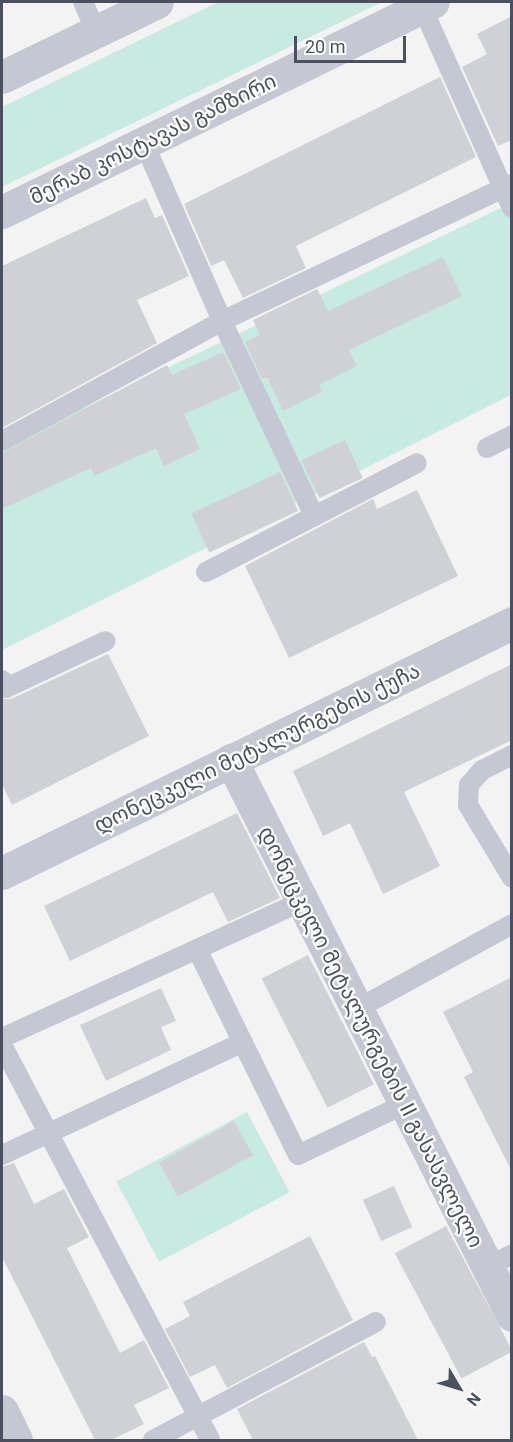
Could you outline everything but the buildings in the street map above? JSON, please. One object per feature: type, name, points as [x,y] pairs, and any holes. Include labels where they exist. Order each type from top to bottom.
[{"type":"street","points":[[2,77],[157,2]]},
{"type":"street","name":"მერაბ კოსტავას გამზირი","points":[[2,213],[427,4]]},
{"type":"street","name":"დონეცკელი მეტალურგების ქუჩა","points":[[2,873],[512,623]]},
{"type":"street","name":"დონეცკელი მეტალურგების II გასასვლელი","points":[[231,760],[405,1104],[499,1260],[512,1315]]},
{"type":"street","points":[[2,1412],[16,1440]]},
{"type":"lane","points":[[83,2],[96,31]]},
{"type":"lane","points":[[427,4],[507,186],[512,208]]},
{"type":"lane","points":[[144,142],[222,321],[315,516]]},
{"type":"lane","points":[[2,441],[222,321],[507,186]]},
{"type":"lane","points":[[487,448],[512,435]]},
{"type":"lane","points":[[206,572],[417,463]]},
{"type":"lane","points":[[3,686],[106,641]]},
{"type":"lane","points":[[512,755],[482,770],[469,785],[468,805],[512,878]]},
{"type":"lane","points":[[2,1038],[302,901]]},
{"type":"lane","points":[[357,1009],[512,924]]},
{"type":"lane","points":[[197,949],[298,1155],[405,1104]]},
{"type":"lane","points":[[2,1155],[243,1042]]},
{"type":"lane","points":[[2,1045],[210,1440]]},
{"type":"lane","points":[[153,1440],[376,1322]]},
{"type":"green space","points":[[218,2],[382,2],[2,187],[2,107]]},
{"type":"green space","points":[[511,203],[511,395],[2,650],[2,447]]},
{"type":"green space","points":[[247,1112],[290,1192],[159,1262],[116,1181]]}]
